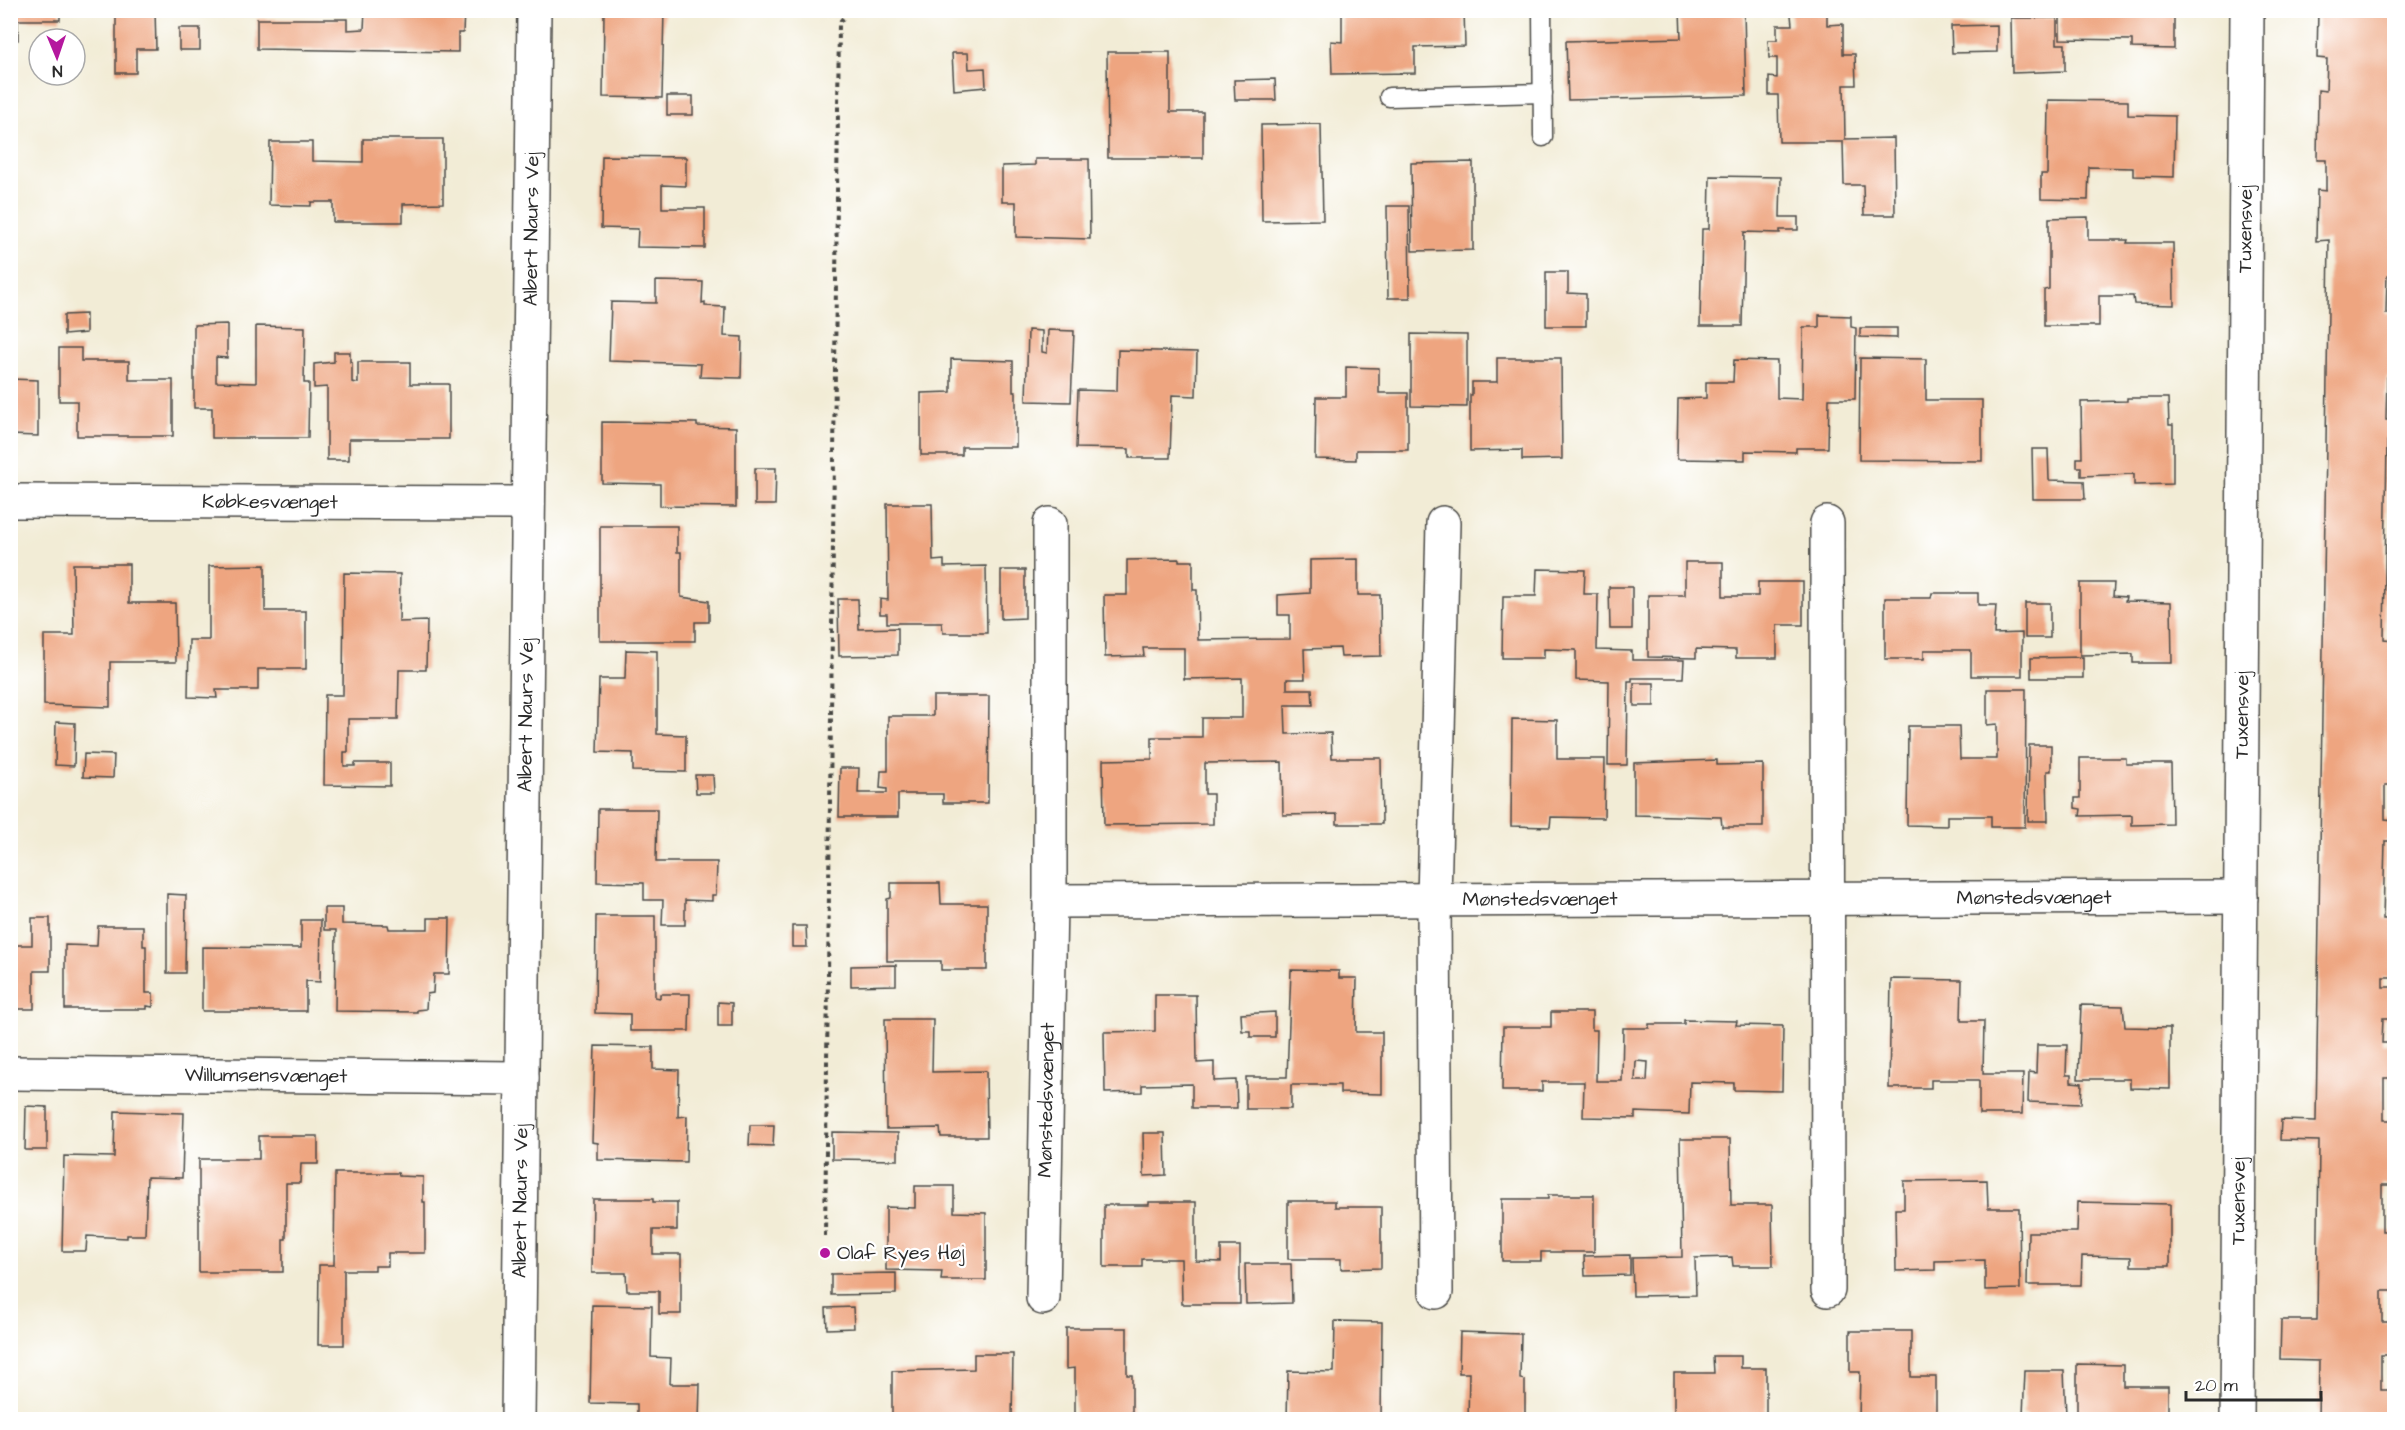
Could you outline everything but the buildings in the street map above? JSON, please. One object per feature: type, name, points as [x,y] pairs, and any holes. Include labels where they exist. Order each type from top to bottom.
[{"type":"street","name":"Albert Naurs Vej","points":[[518,1419],[534,10]]},
{"type":"street","name":"Tuxensvej","points":[[2237,1419],[2247,10]]},
{"type":"street","name":"Købkesvænget","points":[[10,501],[528,503]]},
{"type":"street","points":[[1436,1292],[1434,900],[1443,523]]},
{"type":"street","points":[[1827,523],[1828,1290]]},
{"type":"street","name":"Mønstedsvænget","points":[[1043,1298],[1050,901],[1050,524]]},
{"type":"street","name":"Mønstedsvænget","points":[[1050,901],[2241,897]]},
{"type":"street","name":"Willumsensvænget","points":[[10,1073],[522,1078]]},
{"type":"lane","points":[[1542,10],[1543,137]]},
{"type":"lane","points":[[1389,97],[1543,93]]},
{"type":"path","points":[[825,1236],[839,23],[849,10]]},
{"type":"place","name":"Olaf Ryes Høj","points":[[825,1253]]}]
